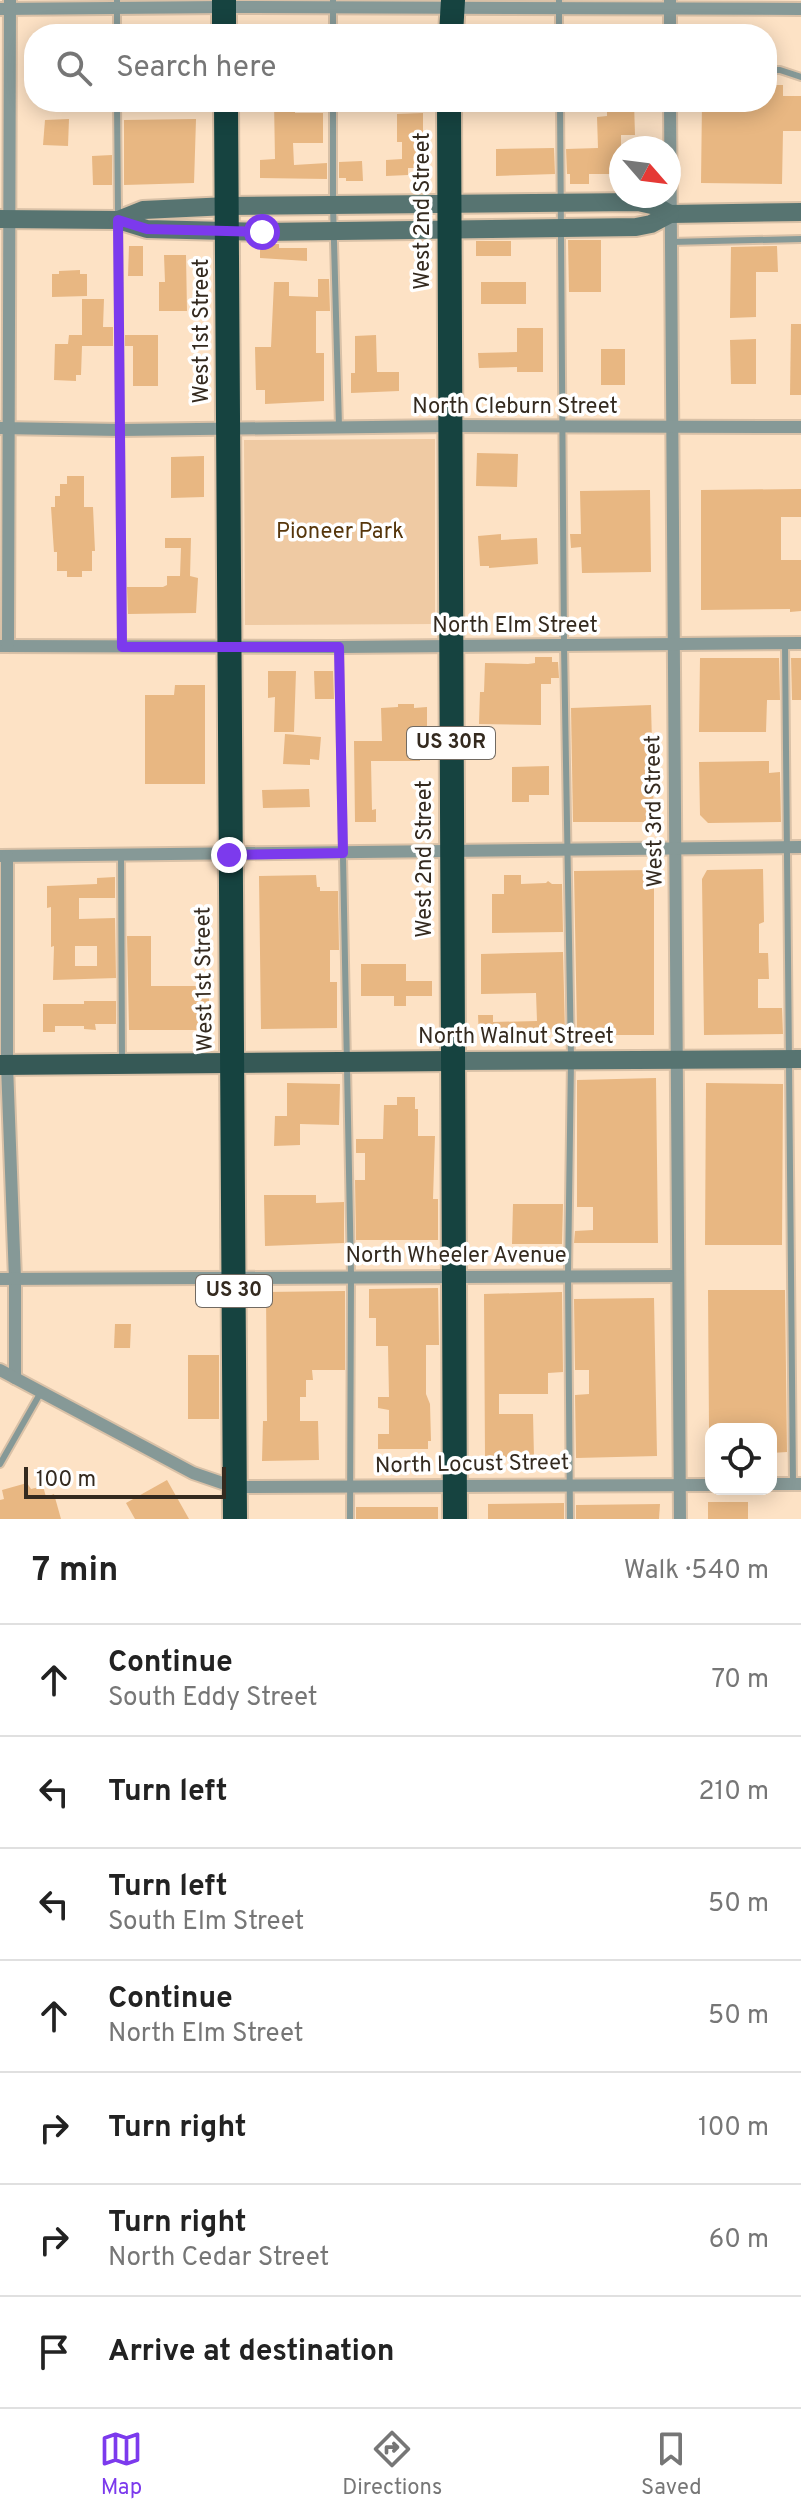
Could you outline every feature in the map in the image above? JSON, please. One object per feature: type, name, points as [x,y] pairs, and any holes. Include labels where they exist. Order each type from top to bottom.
[{"type":"highway","points":[[224,3],[224,24]]},
{"type":"highway","points":[[452,24],[453,4]]},
{"type":"highway","name":"West 1st Street","points":[[226,112],[235,1519]]},
{"type":"highway","name":"West 2nd Street","points":[[449,112],[455,1519]]},
{"type":"main road","points":[[228,218],[333,205],[638,202],[656,206],[670,214]]},
{"type":"main road","points":[[5,219],[118,220],[143,210],[334,231],[448,230],[636,227],[651,224],[670,214],[801,212]]},
{"type":"main road","name":"North Walnut Street","points":[[4,1065],[795,1059]]},
{"type":"street","points":[[4,646],[6,6],[670,4],[781,5],[801,9]]},
{"type":"street","name":"West 3rd Street","points":[[670,112],[680,1519]]},
{"type":"street","name":"North Cleburn Street","points":[[5,428],[801,427]]},
{"type":"street","name":"North Elm Street","points":[[4,646],[801,643]]},
{"type":"street","points":[[15,1378],[15,1279],[4,1065],[4,856],[794,847]]},
{"type":"street","name":"North Wheeler Avenue","points":[[0,1279],[678,1276]]},
{"type":"street","name":"North Locust Street","points":[[0,1370],[193,1473],[234,1487],[705,1485]]},
{"type":"lane","points":[[777,70],[801,77]]},
{"type":"lane","points":[[117,112],[122,647]]},
{"type":"lane","points":[[333,112],[339,427]]},
{"type":"lane","points":[[560,112],[566,850],[571,1060],[568,1275],[570,1519]]},
{"type":"lane","points":[[670,242],[801,239]]},
{"type":"lane","points":[[785,644],[794,847],[797,1484]]},
{"type":"lane","points":[[339,647],[351,1276],[350,1519]]},
{"type":"lane","points":[[121,855],[122,1064]]},
{"type":"lane","points":[[0,1464],[41,1392]]},
{"type":"green space","name":"Pioneer Park","points":[[435,439],[435,624],[245,625],[244,440]]},
{"type":"building","points":[[777,85],[783,85],[783,96],[801,96],[801,131],[783,131],[782,184],[701,183],[702,112],[777,112]]},
{"type":"building","points":[[274,112],[323,113],[323,143],[293,143],[294,165],[327,163],[327,179],[260,178],[260,160],[275,159]]},
{"type":"building","points":[[607,112],[634,112],[635,135],[609,136],[609,174],[589,174],[589,184],[570,184],[566,149],[598,148],[597,117],[607,116]]},
{"type":"building","points":[[423,113],[423,143],[417,143],[418,168],[408,168],[408,175],[386,176],[386,160],[402,159],[402,142],[397,142],[397,114]]},
{"type":"building","points":[[69,119],[68,146],[43,145],[45,120]]},
{"type":"building","points":[[196,119],[194,183],[124,185],[124,120]]},
{"type":"building","points":[[554,148],[555,174],[496,176],[496,149]]},
{"type":"building","points":[[112,155],[112,185],[93,185],[92,156]]},
{"type":"building","points":[[362,161],[363,181],[339,178],[339,162]]},
{"type":"building","points":[[568,240],[601,240],[601,292],[569,292]]},
{"type":"building","points":[[476,241],[511,241],[511,256],[476,256]]},
{"type":"building","points":[[260,244],[307,248],[307,261],[260,258]]},
{"type":"building","points":[[129,246],[143,246],[143,276],[128,276]]},
{"type":"building","points":[[777,246],[778,272],[756,272],[756,317],[730,318],[731,247]]},
{"type":"building","points":[[164,255],[186,255],[187,311],[159,311],[159,282],[165,282]]},
{"type":"building","points":[[80,270],[80,274],[87,274],[87,296],[52,297],[52,274]]},
{"type":"building","points":[[318,279],[329,279],[330,311],[316,311],[316,353],[324,353],[324,401],[265,404],[265,390],[256,390],[255,347],[271,347],[274,282],[289,282],[289,296],[318,297]]},
{"type":"building","points":[[481,282],[526,282],[526,304],[481,304]]},
{"type":"building","points":[[82,299],[104,299],[103,327],[113,327],[113,346],[82,346],[81,375],[76,375],[76,381],[54,380],[55,344],[68,344],[69,335],[82,335]]},
{"type":"building","points":[[791,324],[801,324],[801,395],[790,395]]},
{"type":"building","points":[[517,328],[543,328],[543,372],[517,372],[517,367],[479,368],[478,353],[517,352]]},
{"type":"building","points":[[125,335],[158,335],[158,386],[133,386],[133,346],[125,346]]},
{"type":"building","points":[[376,335],[377,372],[399,372],[399,391],[351,393],[351,373],[355,373],[355,336]]},
{"type":"building","points":[[756,339],[756,384],[731,384],[730,340]]},
{"type":"building","points":[[601,349],[625,349],[625,385],[601,385]]},
{"type":"building","points":[[477,453],[518,454],[517,487],[476,486]]},
{"type":"building","points":[[204,456],[204,497],[171,498],[171,457]]},
{"type":"building","points":[[67,476],[84,476],[84,507],[93,507],[95,551],[92,551],[92,571],[82,571],[82,577],[67,577],[67,571],[57,571],[57,552],[54,552],[51,507],[55,507],[55,496],[60,496],[60,484],[67,484]]},
{"type":"building","points":[[801,489],[801,517],[781,517],[781,560],[801,560],[801,611],[701,610],[701,490]]},
{"type":"building","points":[[650,490],[651,572],[582,573],[581,547],[571,548],[570,534],[581,534],[580,491]]},
{"type":"building","points":[[501,534],[501,540],[537,538],[538,564],[480,566],[478,536]]},
{"type":"building","points":[[165,538],[191,538],[190,576],[198,578],[196,613],[128,614],[127,587],[163,587],[167,585],[167,576],[180,576],[181,548],[165,548]]},
{"type":"building","points":[[535,657],[552,657],[552,662],[558,662],[559,678],[551,678],[551,684],[541,684],[541,725],[479,724],[485,663],[528,664],[535,663]]},
{"type":"building","points":[[700,658],[779,658],[780,700],[767,700],[766,732],[699,732]]},
{"type":"building","points":[[791,658],[801,658],[801,700],[792,700]]},
{"type":"building","points":[[268,671],[296,671],[294,732],[274,732],[275,697],[268,698]]},
{"type":"building","points":[[314,671],[333,671],[334,699],[315,699]]},
{"type":"building","points":[[175,685],[205,685],[205,784],[145,784],[145,695],[174,695]]},
{"type":"building","points":[[398,704],[427,707],[427,741],[434,741],[434,758],[371,761],[372,810],[376,809],[376,822],[355,822],[354,741],[382,741],[381,708],[398,707]]},
{"type":"building","points":[[651,705],[654,822],[573,822],[571,708]]},
{"type":"building","points":[[285,734],[321,737],[319,760],[310,759],[310,765],[283,764]]},
{"type":"building","points":[[769,761],[769,773],[780,772],[781,822],[708,823],[700,815],[699,762]]},
{"type":"building","points":[[549,766],[549,795],[529,795],[529,802],[512,802],[512,767]]},
{"type":"building","points":[[309,789],[310,807],[263,808],[262,790]]},
{"type":"building","points":[[763,869],[764,922],[759,924],[759,953],[768,953],[769,979],[758,979],[758,1008],[782,1008],[783,1034],[704,1035],[702,879],[707,870]]},
{"type":"building","points":[[654,870],[654,1035],[584,1035],[584,1031],[577,1032],[574,871]]},
{"type":"building","points":[[316,875],[320,891],[338,891],[339,950],[330,950],[330,982],[337,982],[337,1028],[261,1029],[259,876]]},
{"type":"building","points":[[504,875],[521,875],[521,884],[548,881],[562,884],[563,932],[492,933],[492,894],[504,894]]},
{"type":"building","points":[[115,877],[115,898],[79,898],[79,919],[115,918],[116,978],[53,980],[54,946],[51,947],[51,907],[47,908],[47,886],[97,884],[97,878]],"holes":[[[75,946],[97,946],[97,966],[75,966]]]},
{"type":"building","points":[[127,936],[151,936],[151,986],[209,986],[209,1030],[129,1030]]},
{"type":"building","points":[[563,952],[565,1032],[479,1038],[478,1015],[493,1015],[493,1022],[537,1021],[536,993],[481,994],[481,954]]},
{"type":"building","points":[[361,964],[406,964],[406,981],[432,981],[432,996],[406,996],[406,1006],[394,1006],[394,996],[361,996]]},
{"type":"building","points":[[84,1001],[116,1001],[116,1024],[95,1024],[96,1030],[84,1029],[84,1026],[55,1026],[55,1032],[43,1032],[43,1004],[84,1004]]},
{"type":"building","points":[[656,1078],[658,1243],[574,1243],[575,1231],[593,1230],[593,1207],[577,1207],[577,1080]]},
{"type":"building","points":[[287,1083],[340,1084],[339,1125],[300,1124],[300,1145],[274,1146],[275,1116],[287,1116]]},
{"type":"building","points":[[706,1083],[783,1084],[782,1245],[705,1245]]},
{"type":"building","points":[[397,1097],[415,1097],[418,1136],[435,1136],[433,1199],[438,1199],[438,1240],[356,1240],[355,1180],[365,1180],[365,1153],[356,1153],[356,1139],[383,1139],[384,1105],[397,1105]]},
{"type":"building","points":[[264,1195],[316,1195],[316,1203],[344,1202],[344,1243],[265,1246]]},
{"type":"building","points":[[513,1204],[563,1204],[562,1244],[512,1244]]},
{"type":"building","points":[[438,1288],[439,1345],[426,1345],[426,1394],[430,1404],[431,1441],[428,1441],[428,1449],[378,1449],[378,1434],[389,1434],[389,1410],[378,1408],[378,1397],[389,1397],[388,1346],[376,1346],[376,1318],[369,1318],[369,1289]]},
{"type":"building","points":[[708,1290],[785,1290],[787,1452],[777,1453],[777,1423],[709,1423]]},
{"type":"building","points":[[345,1291],[345,1370],[312,1370],[313,1380],[306,1380],[306,1397],[300,1397],[300,1421],[318,1421],[319,1460],[262,1461],[263,1421],[267,1421],[266,1292]]},
{"type":"building","points":[[562,1292],[563,1372],[548,1373],[548,1394],[499,1394],[499,1414],[533,1414],[534,1457],[485,1457],[484,1294]]},
{"type":"building","points":[[654,1298],[657,1456],[576,1458],[575,1395],[589,1394],[589,1370],[575,1370],[574,1299]]},
{"type":"building","points":[[115,1324],[131,1324],[130,1348],[114,1348]]},
{"type":"building","points":[[188,1355],[219,1355],[219,1419],[188,1419]]},
{"type":"building","points":[[167,1480],[189,1519],[135,1519],[126,1503]]},
{"type":"building","points":[[27,1483],[31,1489],[43,1486],[46,1497],[54,1494],[61,1519],[0,1519],[0,1500],[4,1499],[2,1490]]},
{"type":"building","points":[[708,1502],[748,1502],[748,1519],[708,1519]]},
{"type":"building","points":[[564,1503],[564,1519],[488,1519],[488,1504]]},
{"type":"building","points":[[660,1504],[659,1519],[576,1519],[576,1505]]},
{"type":"building","points":[[356,1507],[438,1507],[438,1519],[356,1519]]},
{"type":"route","points":[[229,855],[343,853],[339,647],[122,647],[118,220],[147,229],[262,232]]}]
